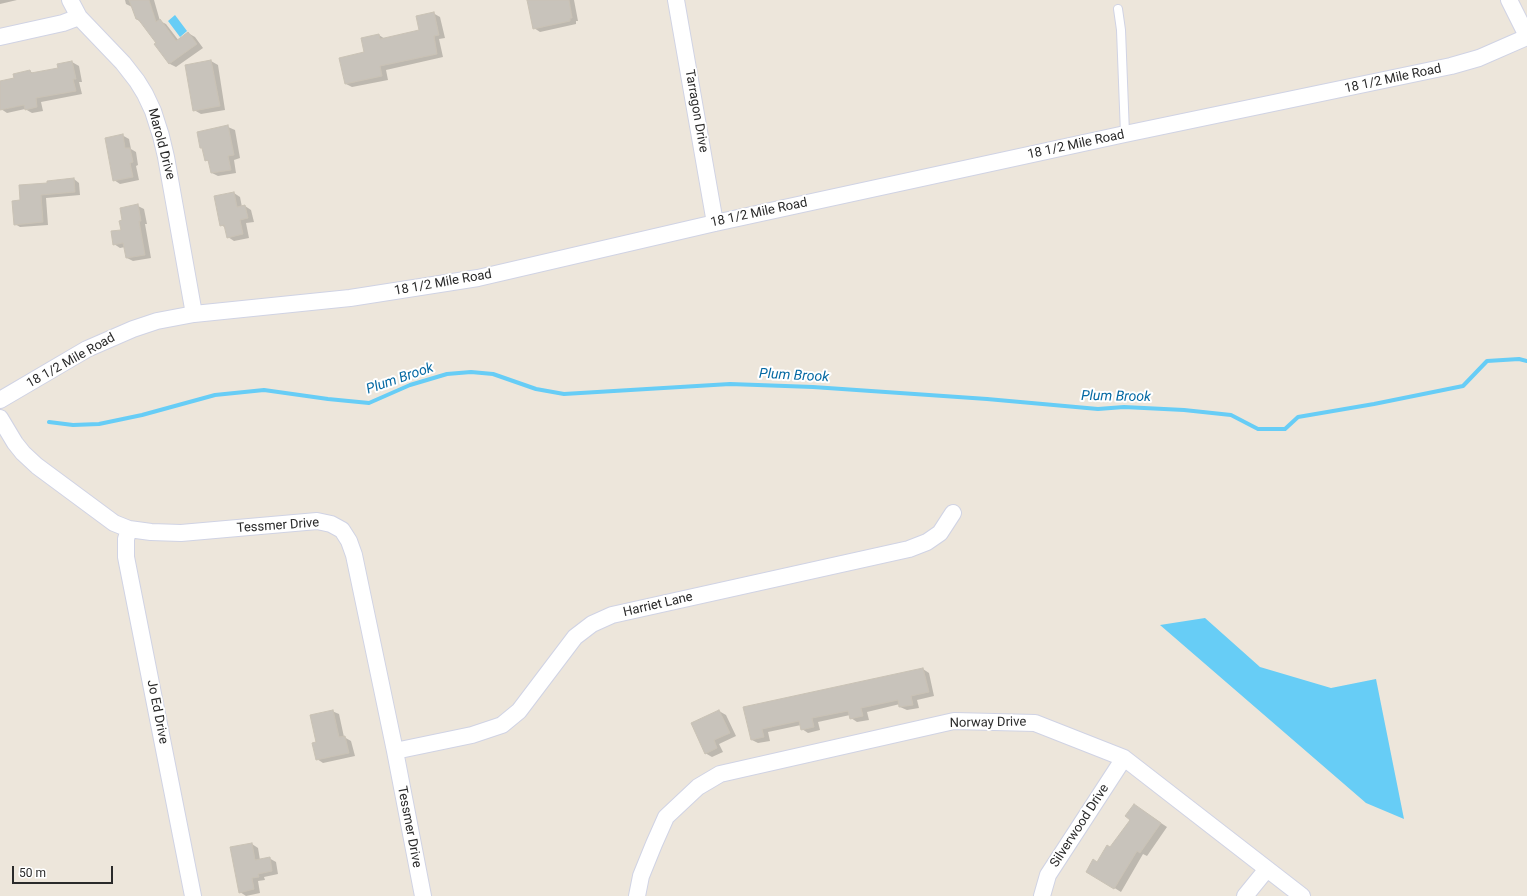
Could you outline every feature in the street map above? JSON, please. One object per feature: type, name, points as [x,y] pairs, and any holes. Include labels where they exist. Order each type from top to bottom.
[{"type":"street","name":"Marold Drive","points":[[70,0],[79,17],[128,69],[146,94],[153,111],[166,157],[194,314]]},
{"type":"street","name":"Tarragon Drive","points":[[676,0],[715,223]]},
{"type":"street","points":[[1509,0],[1527,36]]},
{"type":"street","points":[[0,37],[63,23],[79,17]]},
{"type":"street","name":"18 1/2 Mile Road","points":[[0,400],[87,349],[110,338],[157,321],[194,314],[350,298],[478,278],[715,223],[1125,134],[1451,66],[1479,58],[1527,36]]},
{"type":"street","name":"Tessmer Drive","points":[[0,418],[15,443],[37,466],[114,523],[129,529],[151,532],[180,533],[317,521],[331,524],[342,530],[349,541],[354,555],[423,896]]},
{"type":"street","name":"Harriet Lane","points":[[394,751],[472,735],[502,725],[519,711],[575,637],[592,624],[612,615],[909,549],[927,542],[940,533],[953,513]]},
{"type":"street","name":"Jo Ed Drive","points":[[129,529],[126,539],[126,557],[193,896]]},
{"type":"street","name":"Norway Drive","points":[[637,896],[641,876],[666,818],[698,787],[720,774],[954,721],[1035,723],[1124,758],[1302,896]]},
{"type":"street","name":"Silverwood Drive","points":[[1042,896],[1048,875],[1124,758]]},
{"type":"street","points":[[1245,896],[1267,869]]},
{"type":"lane","points":[[1118,9],[1125,134]]},
{"type":"water","points":[[175,15],[187,31],[180,37],[168,21]]},
{"type":"water","points":[[1205,618],[1260,667],[1331,688],[1376,679],[1404,819],[1366,803],[1160,625]]},
{"type":"building","points":[[129,0],[149,0],[156,22],[160,19],[176,41],[188,32],[197,44],[169,64],[154,44],[156,43],[138,19],[136,19]]},
{"type":"building","points":[[527,0],[569,0],[572,18],[570,18],[570,21],[533,29]]},
{"type":"building","points":[[434,12],[439,35],[434,36],[437,54],[380,66],[382,76],[345,84],[339,58],[364,52],[361,38],[379,34],[380,39],[419,30],[416,16]]},
{"type":"building","points":[[211,60],[220,106],[193,111],[185,65]]},
{"type":"building","points":[[72,61],[76,79],[73,79],[76,91],[36,98],[37,107],[25,110],[24,105],[0,110],[0,81],[14,78],[13,74],[30,70],[31,73],[58,68],[57,64]]},
{"type":"building","points":[[228,125],[234,155],[228,156],[231,170],[211,173],[208,160],[205,161],[202,148],[200,148],[197,132]]},
{"type":"building","points":[[123,134],[125,148],[130,148],[133,162],[130,163],[133,177],[113,181],[105,138]]},
{"type":"building","points":[[74,178],[75,192],[41,195],[43,222],[14,225],[12,201],[20,200],[19,185],[47,183],[47,181]]},
{"type":"building","points":[[234,192],[237,207],[245,205],[248,218],[240,220],[243,234],[227,238],[224,225],[220,226],[214,196]]},
{"type":"building","points":[[138,204],[141,221],[139,221],[145,255],[126,258],[123,243],[113,245],[111,231],[121,230],[119,221],[122,220],[120,208]]},
{"type":"building","points":[[923,668],[929,692],[911,696],[913,705],[899,707],[898,700],[861,708],[863,716],[850,719],[848,711],[812,718],[814,727],[801,730],[799,721],[762,729],[764,737],[751,740],[743,707]]},
{"type":"building","points":[[333,710],[339,737],[345,736],[349,753],[316,760],[312,743],[316,742],[310,715]]},
{"type":"building","points":[[719,710],[730,733],[714,740],[717,748],[705,754],[691,723]]},
{"type":"building","points":[[1134,804],[1161,823],[1140,853],[1137,851],[1114,889],[1086,872],[1093,859],[1097,862],[1107,845],[1110,847],[1130,820],[1125,816]]},
{"type":"building","points":[[252,843],[255,860],[270,857],[272,871],[258,874],[259,877],[252,878],[254,889],[239,893],[230,847]]},
{"type":"waterway","name":"Plum Brook","points":[[49,422],[73,425],[99,424],[142,415],[215,395],[264,390],[369,403],[410,385],[447,374],[471,372],[493,374],[536,389],[564,394],[730,384],[813,387],[987,399],[1098,409],[1124,407],[1184,410],[1231,415],[1258,429],[1285,429],[1298,417],[1374,404],[1463,386],[1487,361],[1519,359],[1527,361]]}]
